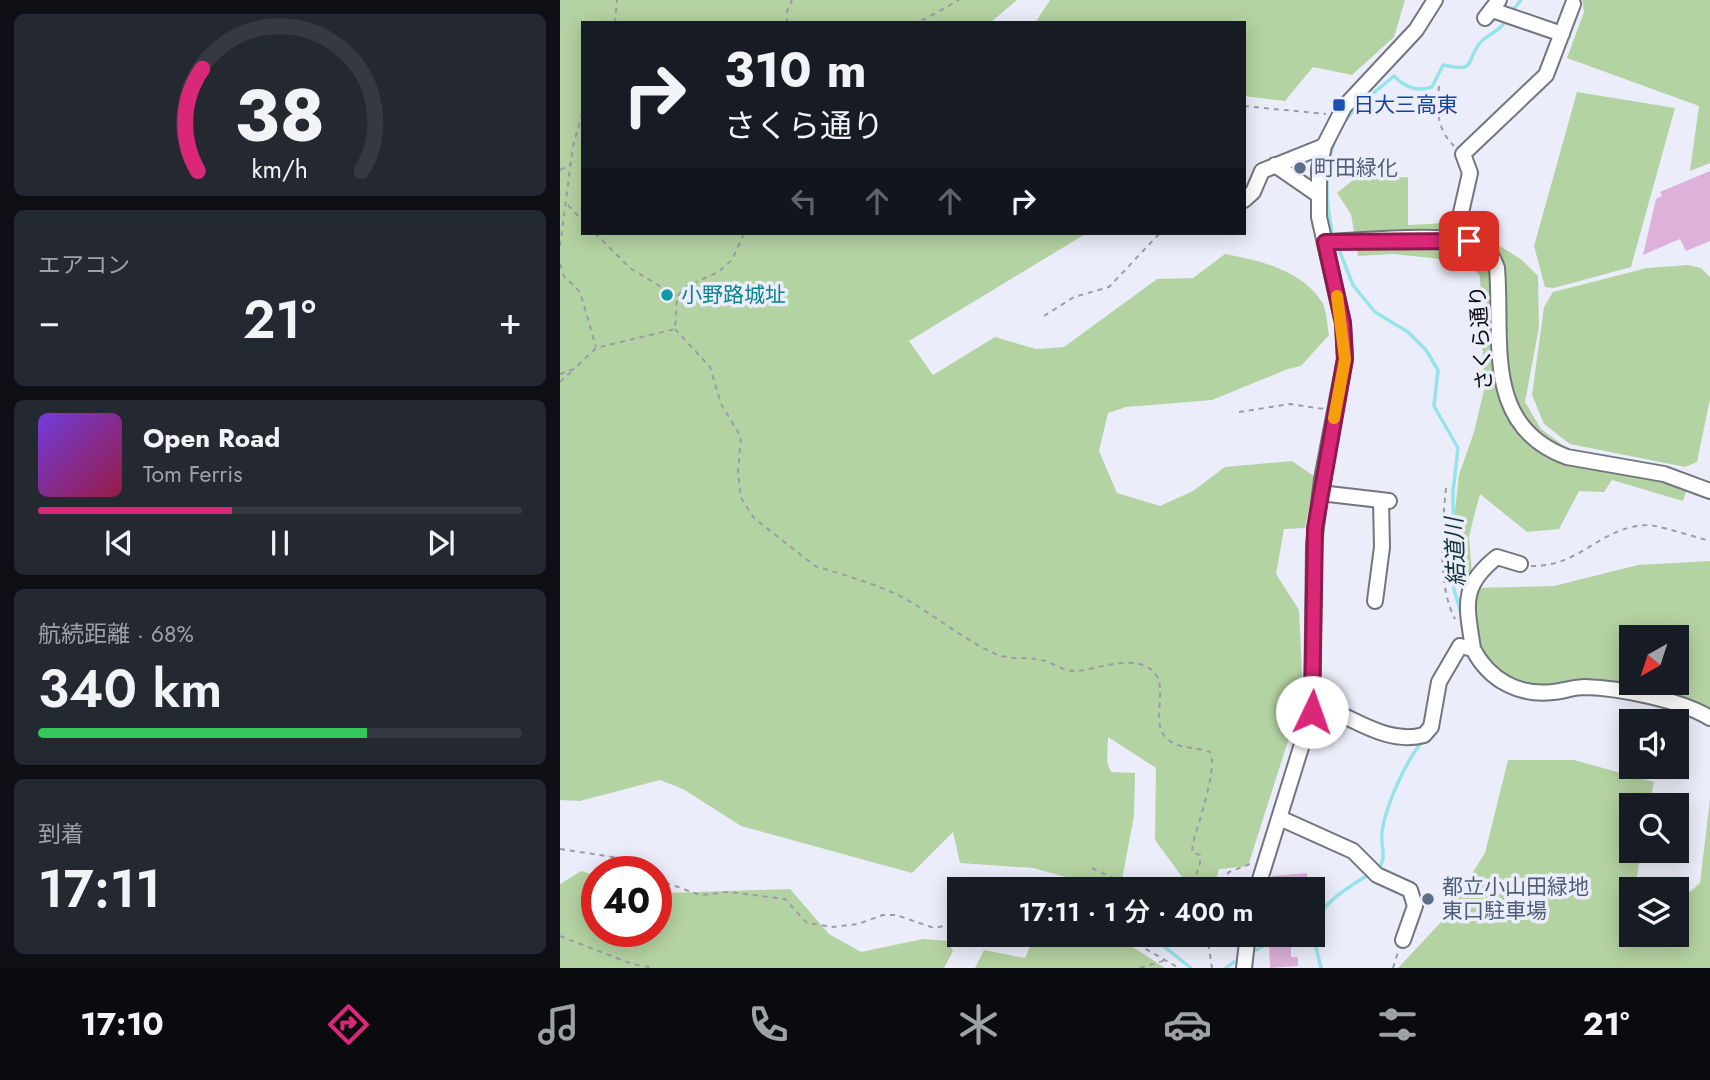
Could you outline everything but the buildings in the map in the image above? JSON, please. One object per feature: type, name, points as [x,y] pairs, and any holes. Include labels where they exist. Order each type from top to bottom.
[{"type":"street","points":[[1261,877],[1320,706],[1312,576],[1320,493],[1344,371],[1345,341],[1317,194],[1324,146],[1337,118],[1360,87],[1416,30],[1436,0]]},
{"type":"street","points":[[1455,239],[1470,173],[1463,154],[1545,75],[1573,4]]},
{"type":"street","points":[[1492,9],[1562,34]]},
{"type":"street","points":[[1246,198],[1252,192],[1262,171],[1324,146]]},
{"type":"street","points":[[1275,165],[1317,194]]},
{"type":"street","name":"さくら通り","points":[[1325,242],[1455,239],[1483,247],[1492,255],[1497,268],[1502,386],[1511,411],[1530,436],[1551,451],[1567,457],[1664,474],[1710,491]]},
{"type":"street","points":[[1320,493],[1385,500],[1375,601]]},
{"type":"street","points":[[1520,564],[1497,557],[1476,574],[1471,584],[1468,648],[1491,673],[1520,690],[1550,693],[1581,687],[1602,689],[1692,707],[1710,718]]},
{"type":"street","points":[[1320,706],[1373,730],[1410,737],[1424,735],[1431,727],[1439,682],[1449,662],[1468,648]]},
{"type":"street","points":[[1282,818],[1353,851],[1373,872],[1410,890],[1415,898],[1415,906],[1403,940]]},
{"type":"street","points":[[1244,968],[1246,947]]},
{"type":"path","points":[[615,21],[617,0]]},
{"type":"path","points":[[787,21],[787,11],[792,0]]},
{"type":"path","points":[[918,21],[959,0]]},
{"type":"path","points":[[1439,86],[1437,109],[1441,128],[1463,154]]},
{"type":"path","points":[[1246,106],[1274,111],[1321,113],[1337,118]]},
{"type":"path","points":[[560,246],[571,164],[581,120]]},
{"type":"path","points":[[560,170],[571,164]]},
{"type":"path","points":[[567,205],[581,218]]},
{"type":"path","points":[[597,235],[630,268],[677,297]]},
{"type":"path","points":[[743,235],[732,260],[718,272],[685,287],[677,297],[675,330],[710,367],[721,404],[741,437],[738,472],[741,498],[754,518],[802,558],[902,597],[996,654],[1026,660],[1039,659],[1059,669],[1078,671],[1097,666],[1131,664],[1144,665],[1152,670],[1162,691],[1158,708],[1162,734],[1171,742],[1210,752],[1213,758],[1213,772],[1193,843],[1192,852],[1200,855],[1201,862],[1194,877]]},
{"type":"path","points":[[1044,316],[1074,297],[1109,287],[1158,235]]},
{"type":"path","points":[[560,264],[564,276],[580,292],[597,348]]},
{"type":"path","points":[[560,382],[597,348],[675,330]]},
{"type":"path","points":[[560,374],[574,369]]},
{"type":"path","points":[[1239,412],[1290,404],[1336,411]]},
{"type":"path","points":[[1446,488],[1442,524],[1444,569],[1450,608],[1459,626]]},
{"type":"path","points":[[1520,564],[1547,566],[1573,559],[1602,538],[1629,527],[1651,524],[1664,530],[1710,541]]},
{"type":"path","points":[[560,849],[607,856]]},
{"type":"path","points":[[1225,877],[1229,872],[1267,860]]},
{"type":"path","points":[[1092,868],[1111,877]]},
{"type":"path","points":[[672,885],[700,895],[729,892],[785,899],[807,923],[833,927],[858,924],[883,915],[896,915],[934,928],[947,925]]},
{"type":"path","points":[[560,936],[632,964],[654,968]]},
{"type":"path","points":[[1393,968],[1403,940]]},
{"type":"path","points":[[1143,947],[1180,968]]},
{"type":"path","points":[[1209,947],[1212,968]]},
{"type":"path","points":[[1140,968],[1167,960]]},
{"type":"green space","points":[[560,0],[1017,0],[992,21],[581,21],[581,235],[1084,235],[909,341],[933,375],[995,337],[1036,349],[1064,347],[1157,279],[1193,278],[1225,254],[1279,268],[1313,291],[1324,305],[1329,335],[1301,366],[1212,400],[1126,407],[1108,413],[1099,451],[1117,493],[1160,506],[1193,491],[1225,467],[1292,461],[1315,477],[1305,528],[1284,529],[1276,574],[1299,610],[1303,694],[1248,866],[1219,869],[1217,877],[1182,877],[1155,840],[1156,768],[1108,737],[1107,762],[1111,772],[1135,773],[1134,816],[1123,877],[1066,877],[1033,868],[960,863],[953,832],[912,873],[741,826],[683,789],[660,780],[580,801],[560,800]]},
{"type":"green space","points":[[1050,0],[1405,0],[1394,37],[1352,75],[1313,67],[1285,101],[1246,96],[1246,21],[1036,21]]},
{"type":"green space","points":[[1582,0],[1710,0],[1710,163],[1690,171],[1699,106],[1567,58],[1584,12]]},
{"type":"green space","points":[[1577,92],[1675,108],[1631,267],[1554,288],[1545,287],[1534,246]]},
{"type":"green space","points":[[1408,177],[1408,225],[1466,222],[1477,225],[1489,239],[1522,260],[1538,276],[1539,327],[1525,402],[1541,429],[1568,449],[1691,477],[1683,501],[1612,480],[1604,492],[1579,491],[1559,529],[1527,532],[1480,494],[1469,536],[1473,588],[1554,586],[1638,565],[1710,561],[1710,720],[1678,704],[1580,693],[1522,700],[1491,682],[1450,555],[1459,475],[1474,432],[1484,390],[1480,276],[1469,262],[1393,254],[1358,256],[1351,214],[1337,193],[1353,180]]},
{"type":"green space","points":[[1688,265],[1701,268],[1710,277],[1710,399],[1697,462],[1685,467],[1570,444],[1544,424],[1532,395],[1544,307],[1553,292],[1647,268]]},
{"type":"green space","points":[[1508,760],[1574,760],[1619,772],[1619,779],[1654,782],[1652,793],[1619,793],[1619,863],[1639,863],[1637,877],[1619,877],[1619,947],[1689,947],[1689,893],[1700,883],[1710,799],[1710,968],[1398,968],[1443,920],[1485,853]]},
{"type":"green space","points":[[581,871],[581,947],[672,947],[672,893],[790,889],[829,934],[861,952],[923,939],[947,941],[947,947],[951,947],[953,951],[944,968],[560,968],[560,884]]},
{"type":"green space","points":[[1030,947],[1131,947],[1165,968],[975,968],[984,950],[1025,958]]},
{"type":"waterway","name":"結道川","points":[[1513,10],[1521,0]]},
{"type":"waterway","name":"結道川","points":[[1332,231],[1327,187],[1330,156],[1340,128],[1349,116],[1394,76],[1411,88],[1432,87],[1443,65],[1467,65],[1484,39],[1506,21]]},
{"type":"waterway","name":"結道川","points":[[1340,252],[1353,285],[1375,312],[1408,332],[1426,350],[1438,370],[1434,406],[1458,448],[1453,492],[1454,590],[1462,615]]},
{"type":"waterway","name":"結道川","points":[[1378,869],[1383,856],[1384,822],[1392,797],[1404,770],[1425,739]]},
{"type":"waterway","name":"結道川","points":[[1325,907],[1371,873]]},
{"type":"waterway","points":[[1165,947],[1191,968]]},
{"type":"waterway","points":[[1256,950],[1261,947]]},
{"type":"waterway","name":"結道川","points":[[1316,947],[1321,968]]},
{"type":"waterway","points":[[1226,968],[1234,962]]},
{"type":"slow traffic","points":[[1334,418],[1345,359],[1343,323],[1337,296]]},
{"type":"place","name":"日大三高東","points":[[1339,105]]},
{"type":"place","name":"町田緑化","points":[[1300,168]]},
{"type":"place","name":"小野路城址","points":[[667,295]]},
{"type":"place","name":"都立小山田緑地 東口駐車場","points":[[1428,899]]},
{"type":"route","points":[[1312,712],[1312,576],[1315,528],[1345,359],[1343,323],[1325,242],[1469,241]]}]
